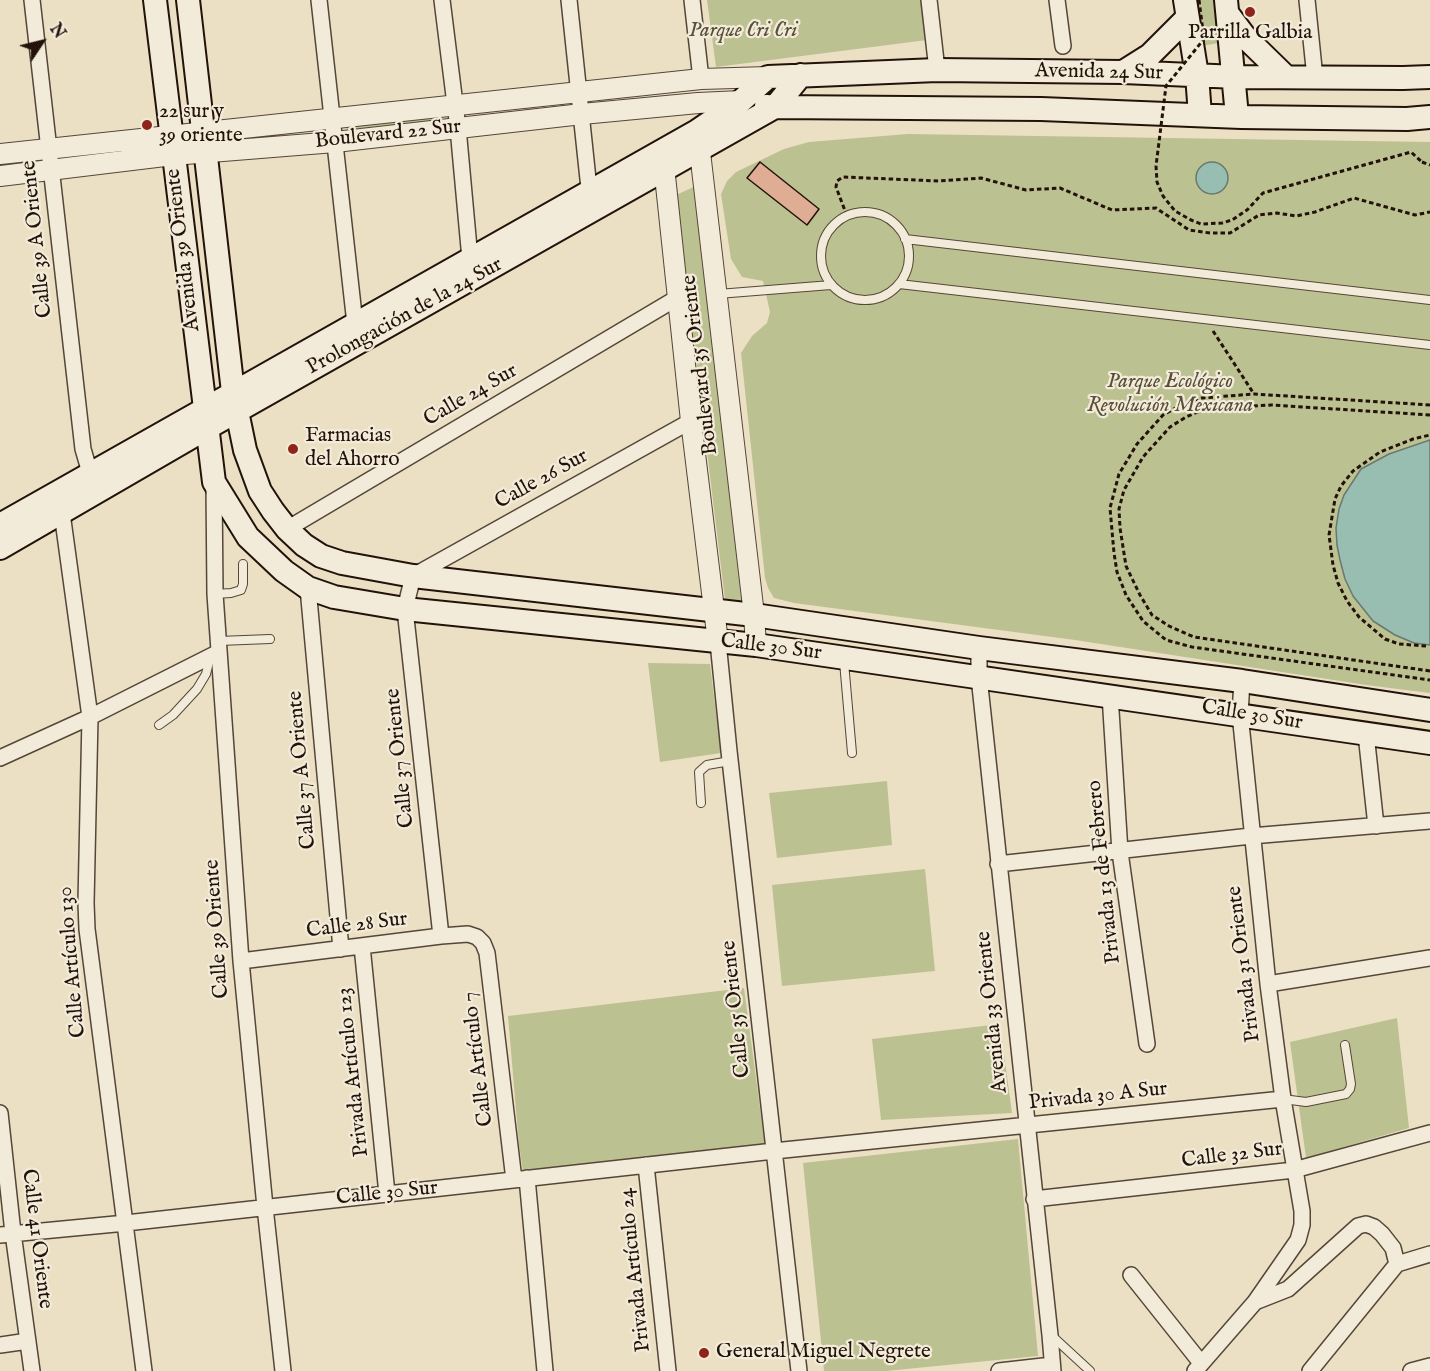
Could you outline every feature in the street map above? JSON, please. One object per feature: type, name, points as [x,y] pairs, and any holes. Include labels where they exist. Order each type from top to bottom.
[{"type":"main road","name":"Avenida 39 Oriente","points":[[155,0],[205,419]]},
{"type":"main road","name":"Avenida 39 Oriente","points":[[188,0],[235,402]]},
{"type":"main road","points":[[1123,72],[1150,55],[1190,6]]},
{"type":"main road","points":[[1190,6],[1200,115]]},
{"type":"main road","points":[[1226,6],[1236,116]]},
{"type":"main road","points":[[1226,6],[1246,38],[1286,77]]},
{"type":"main road","name":"Avenida 24 Sur","points":[[768,77],[937,70],[1123,72],[1233,77],[1430,77]]},
{"type":"main road","name":"Prolongación de la 24 Sur","points":[[0,548],[62,513],[205,419],[698,141],[775,107],[801,75]]},
{"type":"main road","name":"Prolongación de la 24 Sur","points":[[698,141],[768,77]]},
{"type":"main road","name":"Boulevard 22 Sur","points":[[741,101],[775,107]]},
{"type":"main road","name":"Avenida 24 Sur","points":[[775,107],[1041,109],[1407,119],[1430,117]]},
{"type":"main road","name":"Prolongación de la 24 Sur","points":[[235,402],[355,324],[470,260],[590,202]]},
{"type":"main road","name":"Calle 30 Sur","points":[[235,402],[251,471],[260,491],[287,529],[304,545],[342,563],[413,576],[754,615],[979,648],[1242,681],[1430,710]]},
{"type":"main road","name":"Prolongación de la 24 Sur","points":[[0,525],[90,473],[205,419]]},
{"type":"main road","name":"Calle 30 Sur","points":[[205,419],[214,482],[236,520],[256,545],[284,571],[308,588],[334,597],[405,609],[756,645],[1430,743]]},
{"type":"street","name":"Calle 39 A Oriente","points":[[32,0],[82,448],[90,473]]},
{"type":"street","points":[[319,0],[355,324]]},
{"type":"street","points":[[442,0],[456,106],[470,260]]},
{"type":"street","points":[[569,0],[590,202]]},
{"type":"street","points":[[692,0],[701,79]]},
{"type":"street","points":[[929,0],[937,70]]},
{"type":"street","points":[[1057,0],[1063,46]]},
{"type":"street","points":[[1307,0],[1315,78]]},
{"type":"street","name":"Boulevard 22 Sur","points":[[0,154],[49,149],[204,142],[333,120],[701,79],[768,77]]},
{"type":"street","name":"Boulevard 35 Oriente","points":[[701,79],[698,103],[698,141],[756,645]]},
{"type":"street","name":"Boulevard 22 Sur","points":[[204,142],[335,142],[582,114],[741,101]]},
{"type":"street","name":"Boulevard 22 Sur","points":[[0,176],[51,170],[172,145]]},
{"type":"street","name":"Boulevard 35 Oriente","points":[[663,161],[718,642]]},
{"type":"street","name":"Calle 24 Sur","points":[[287,529],[677,298]]},
{"type":"street","name":"Calle 26 Sur","points":[[413,576],[691,421]]},
{"type":"street","name":"Calle 39 Oriente","points":[[214,482],[216,650],[241,962],[283,1371]]},
{"type":"street","name":"Calle Artículo 130","points":[[62,513],[90,717],[87,929],[144,1371]]},
{"type":"street","name":"Calle 37 Oriente","points":[[413,576],[405,609],[441,936]]},
{"type":"street","name":"Calle 37 A Oriente","points":[[308,588],[341,949]]},
{"type":"street","name":"Calle 35 Oriente","points":[[718,642],[799,1371]]},
{"type":"street","name":"Avenida 33 Oriente","points":[[979,648],[979,676],[1052,1368]]},
{"type":"street","points":[[0,758],[90,717],[216,650]]},
{"type":"street","name":"Privada 31 Oriente","points":[[1242,681],[1240,714],[1251,836],[1283,1100],[1302,1211],[1302,1225],[1298,1240],[1255,1302]]},
{"type":"street","name":"Privada 13 de Febrero","points":[[1110,695],[1120,852],[1147,1044]]},
{"type":"street","points":[[1366,734],[1376,826]]},
{"type":"street","points":[[999,864],[1251,836],[1430,821]]},
{"type":"street","name":"Calle 28 Sur","points":[[241,962],[441,936],[468,934],[477,937]]},
{"type":"street","name":"Calle Artículo 7","points":[[477,937],[483,943],[487,953],[521,1179],[545,1371]]},
{"type":"street","name":"Privada Artículo 123","points":[[362,946],[387,1194]]},
{"type":"street","points":[[1268,984],[1430,958]]},
{"type":"street","name":"Privada 30 A Sur","points":[[774,1151],[1283,1100]]},
{"type":"street","name":"Calle 41 Oriente","points":[[0,1113],[7,1234],[32,1371]]},
{"type":"street","name":"Calle 32 Sur","points":[[1034,1199],[1294,1170],[1430,1133]]},
{"type":"street","name":"Calle 30 Sur","points":[[7,1234],[265,1208],[774,1151]]},
{"type":"street","name":"Privada Artículo 24","points":[[646,1165],[668,1371]]},
{"type":"street","points":[[1131,1275],[1198,1367],[1255,1302],[1288,1289],[1359,1226],[1366,1224],[1382,1234],[1393,1248],[1397,1264]]},
{"type":"street","points":[[1310,1371],[1397,1264],[1430,1254]]},
{"type":"street","points":[[0,1345],[28,1341]]},
{"type":"street","points":[[1412,1371],[1430,1366]]},
{"type":"street","points":[[999,1371],[1052,1368]]},
{"type":"lane","points":[[860,212],[874,213],[892,222],[905,239],[909,250],[909,262],[905,274],[899,284],[884,296],[865,301],[847,296],[831,285],[825,274],[821,261],[821,247],[826,234],[835,223],[847,216],[860,212]]},
{"type":"lane","points":[[905,239],[1430,300]]},
{"type":"lane","points":[[899,284],[1430,345]]},
{"type":"lane","points":[[717,294],[831,285]]},
{"type":"lane","points":[[215,594],[241,590],[243,564]]},
{"type":"lane","points":[[159,725],[180,709],[197,689],[216,650],[270,639]]},
{"type":"lane","points":[[843,657],[852,753]]},
{"type":"lane","points":[[701,803],[699,772],[707,765],[730,761]]},
{"type":"lane","points":[[1283,1100],[1306,1102],[1346,1094],[1351,1084],[1345,1045]]},
{"type":"lane","points":[[1050,1335],[1090,1371]]},
{"type":"path","points":[[1190,6],[1204,39],[1166,86],[1156,166],[1157,182],[1163,196],[1175,211],[1201,224],[1222,223],[1232,220],[1247,210],[1263,193],[1411,152],[1422,162],[1430,165]]},
{"type":"path","points":[[847,216],[836,187],[837,181],[843,177],[939,181],[981,178],[1026,190],[1060,188],[1112,210],[1156,208],[1189,230],[1210,233],[1230,233],[1259,215],[1277,213],[1296,216],[1315,212],[1354,198],[1415,215],[1430,212]]},
{"type":"path","points":[[1206,320],[1254,394]]},
{"type":"path","points":[[1430,405],[1254,394],[1202,398],[1183,404],[1163,415],[1137,444],[1119,474],[1110,508],[1110,531],[1118,572],[1126,595],[1143,621],[1167,640],[1192,647],[1430,680]]},
{"type":"path","points":[[1430,415],[1271,405],[1205,409],[1170,427],[1143,457],[1124,490],[1119,510],[1126,566],[1152,615],[1169,626],[1194,637],[1430,671]]},
{"type":"path","points":[[1426,646],[1399,644],[1385,639],[1359,617],[1347,601],[1338,583],[1329,534],[1335,500],[1341,486],[1353,471],[1380,452],[1430,435]]},
{"type":"green space","name":"Parque Cri Cri","points":[[707,0],[922,0],[927,40],[716,67]]},
{"type":"green space","points":[[1189,0],[1214,0],[1219,43],[1195,47]]},
{"type":"green space","points":[[442,111],[442,121],[347,131],[345,121]]},
{"type":"green space","name":"Parque Ecológico Revolución Mexicana","points":[[908,134],[1430,142],[1430,693],[1075,640],[794,603],[774,598],[765,578],[741,353],[752,336],[767,323],[770,312],[763,281],[742,277],[731,259],[721,194],[727,181],[736,172],[784,149],[809,142]]},
{"type":"green space","points":[[698,185],[742,606],[726,608],[676,195]]},
{"type":"green space","points":[[648,663],[710,664],[721,753],[660,762]]},
{"type":"green space","points":[[887,781],[892,845],[777,858],[769,793]]},
{"type":"green space","points":[[925,869],[935,971],[782,986],[772,885]]},
{"type":"green space","points":[[744,988],[765,1146],[523,1171],[508,1016]]},
{"type":"green space","points":[[1397,1018],[1409,1128],[1306,1158],[1290,1042]]},
{"type":"green space","points":[[1000,1024],[1012,1113],[881,1120],[872,1039]]},
{"type":"green space","points":[[1018,1139],[1038,1356],[886,1371],[824,1371],[803,1163]]},
{"type":"water","points":[[1212,162],[1223,167],[1228,178],[1223,189],[1212,194],[1201,189],[1196,178],[1201,167]]},
{"type":"water","points":[[1430,440],[1430,645],[1414,643],[1395,635],[1373,621],[1353,596],[1345,579],[1337,545],[1336,528],[1344,495],[1361,469],[1389,454]]},
{"type":"building","points":[[760,162],[819,209],[807,225],[747,178]]},
{"type":"place","name":"Parrilla Galbia","points":[[1250,12]]},
{"type":"place","name":"22 sur y 39 oriente","points":[[147,125]]},
{"type":"place","name":"Farmacias del Ahorro","points":[[293,449]]},
{"type":"place","name":"General Miguel Negrete","points":[[704,1353]]}]
